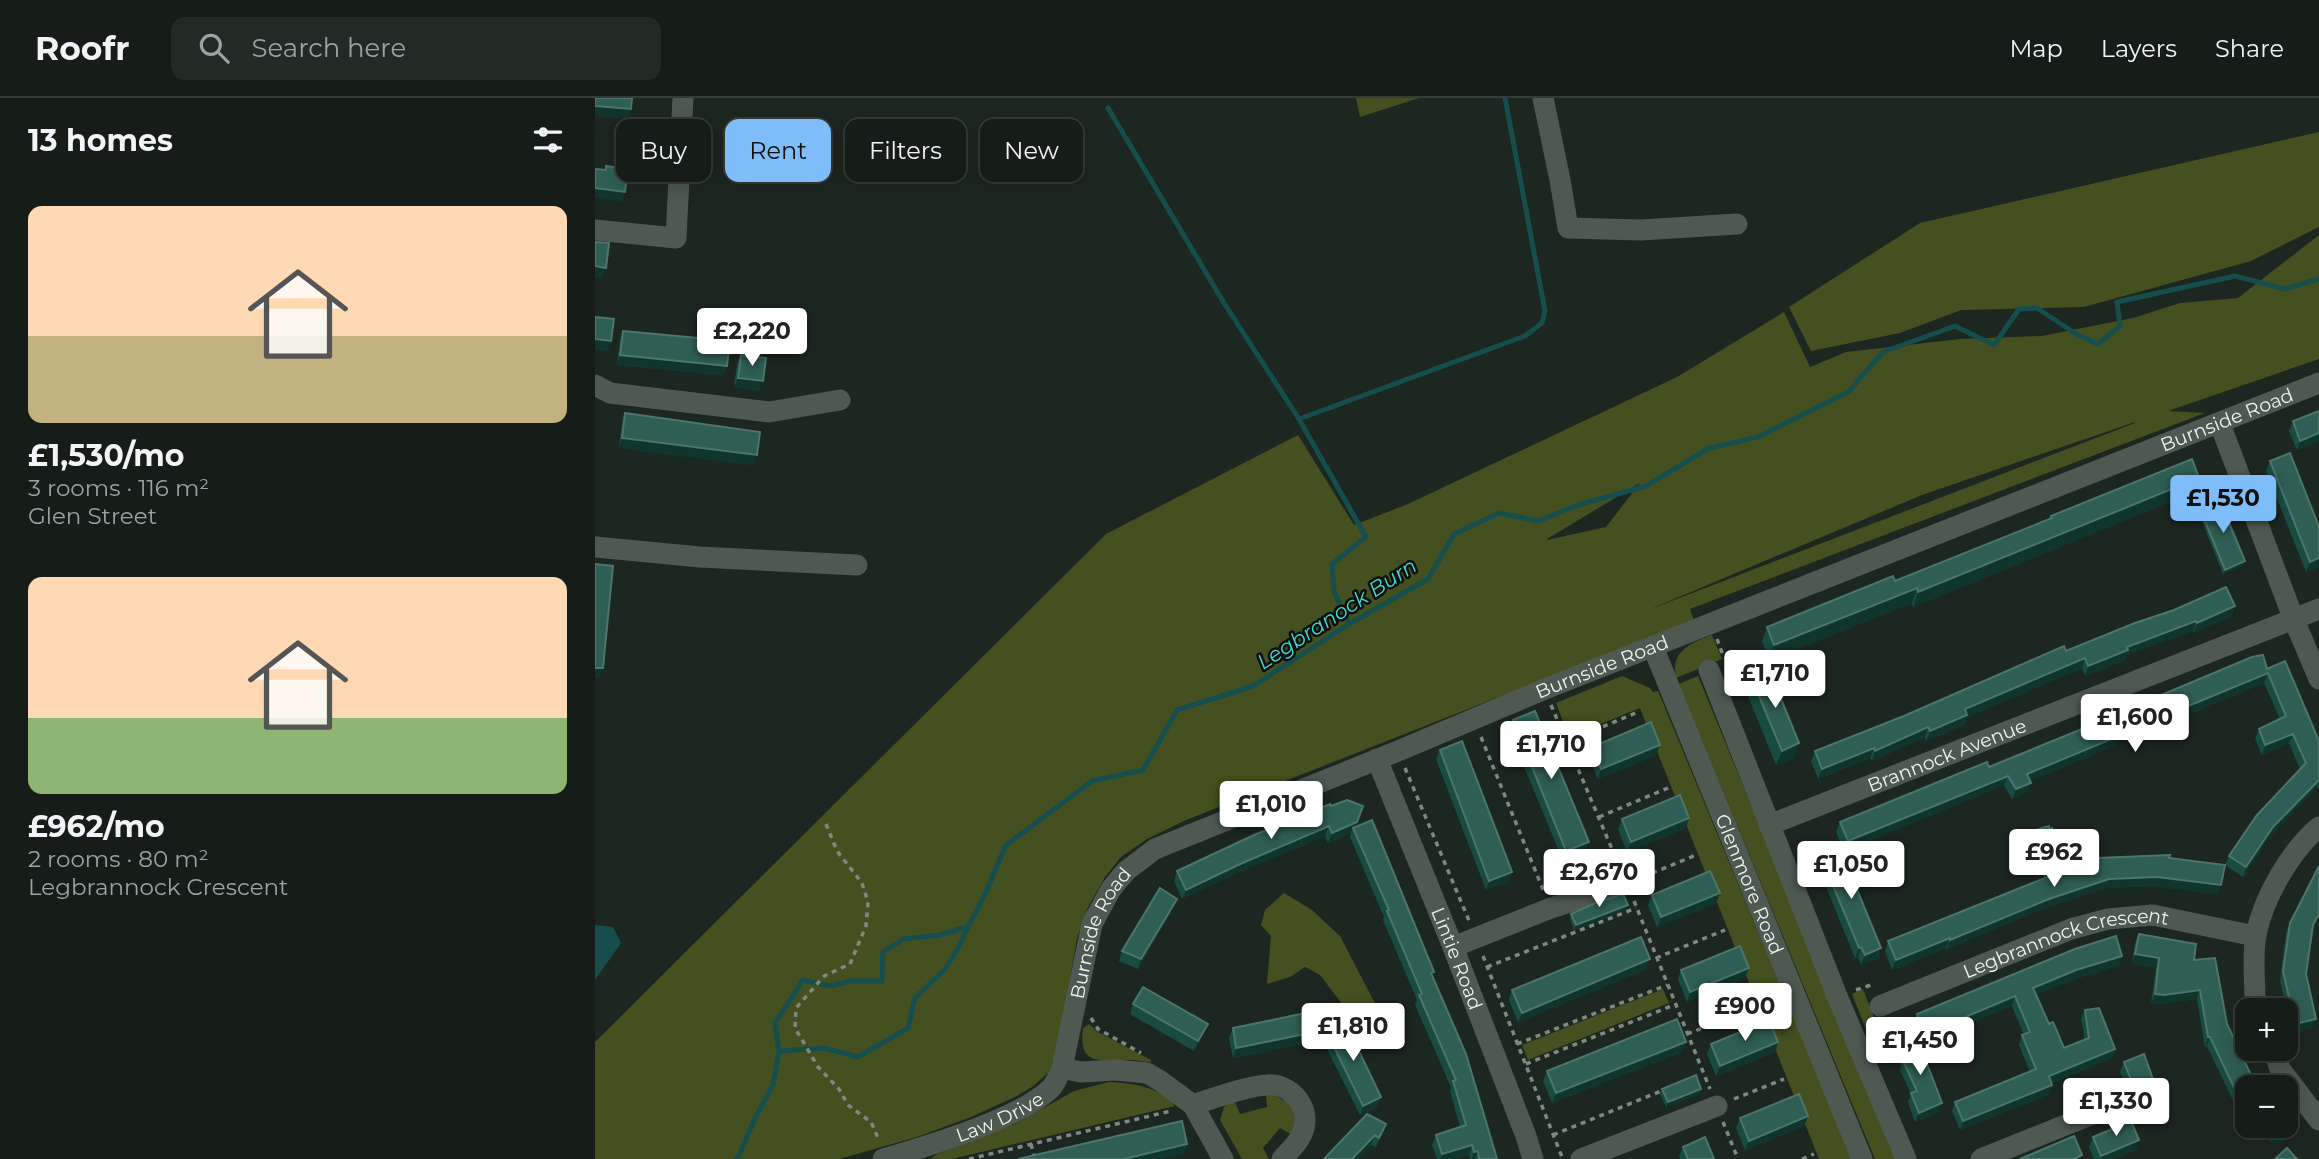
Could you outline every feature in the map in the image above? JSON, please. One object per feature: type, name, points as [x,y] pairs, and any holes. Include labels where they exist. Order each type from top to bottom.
[{"type":"street","points":[[595,230],[676,238],[683,98]]},
{"type":"street","points":[[1542,98],[1568,228],[1641,230],[1737,224]]},
{"type":"street","name":"Burnside Road","points":[[1062,1068],[1092,924],[1111,889],[1126,871],[1156,849],[1545,689],[2319,383]]},
{"type":"street","points":[[595,385],[610,393],[769,412],[840,400]]},
{"type":"street","points":[[2220,424],[2294,620],[2319,678]]},
{"type":"street","points":[[595,547],[700,557],[857,565]]},
{"type":"street","name":"Brannock Avenue","points":[[1769,825],[2319,609]]},
{"type":"street","name":"Glenmore Road","points":[[1653,647],[1862,1159]]},
{"type":"street","points":[[1709,670],[1837,996],[1906,1159]]},
{"type":"street","name":"Lintie Road","points":[[1377,759],[1453,947],[1533,1159]]},
{"type":"street","points":[[2255,998],[2255,936],[2272,889],[2305,839],[2319,827]]},
{"type":"street","points":[[1453,947],[1551,908],[1626,884]]},
{"type":"street","name":"Legbrannock Crescent","points":[[1880,1006],[2071,929],[2108,919],[2153,915],[2255,936]]},
{"type":"street","points":[[2277,1061],[2280,1069],[2315,1108]]},
{"type":"street","points":[[1062,1068],[1081,1072],[1116,1070],[1147,1073],[1193,1105],[1223,1159]]},
{"type":"street","name":"Law Drive","points":[[883,1159],[919,1154],[998,1120],[1037,1099],[1052,1086],[1062,1068]]},
{"type":"street","points":[[1193,1105],[1267,1085],[1281,1086],[1300,1102],[1305,1114],[1305,1126],[1300,1138],[1282,1159]]},
{"type":"street","points":[[1980,1159],[2115,1105]]},
{"type":"street","points":[[1581,1159],[1717,1106]]},
{"type":"path","points":[[1545,689],[1738,1159]]},
{"type":"path","points":[[1566,742],[1638,712]]},
{"type":"path","points":[[1473,719],[1551,908]]},
{"type":"path","points":[[1598,817],[1668,788]]},
{"type":"path","points":[[826,824],[837,851],[862,883],[868,902],[866,926],[850,964],[824,976],[796,1008],[795,1028],[818,1067],[838,1088],[848,1105],[871,1122],[883,1159]]},
{"type":"path","points":[[1626,884],[1696,855]]},
{"type":"path","points":[[1487,967],[1636,908]]},
{"type":"path","points":[[1656,958],[1725,930]]},
{"type":"path","points":[[1517,1044],[1667,985]]},
{"type":"path","points":[[1837,996],[1871,985],[1880,1006]]},
{"type":"path","points":[[1077,993],[1098,1029],[1142,1053]]},
{"type":"path","points":[[1526,1064],[1674,1004]]},
{"type":"path","points":[[1686,1034],[1756,1007]]},
{"type":"path","points":[[1717,1106],[1784,1079]]},
{"type":"path","points":[[1553,1135],[1666,1089]]},
{"type":"path","points":[[969,1159],[1193,1105]]},
{"type":"path","points":[[1031,1144],[1035,1159]]},
{"type":"path","points":[[1802,1159],[1814,1154]]},
{"type":"green space","points":[[1356,98],[1419,98],[1360,117]]},
{"type":"green space","points":[[2319,132],[2319,227],[2251,261],[2084,307],[1961,310],[1900,333],[1811,351],[1789,307],[1920,223]]},
{"type":"green space","points":[[2319,235],[2319,359],[2168,411],[2205,413],[1690,609],[1694,620],[1186,820],[1147,839],[1121,857],[1105,877],[1088,907],[1077,938],[1058,1050],[1048,1073],[1015,1097],[917,1137],[839,1159],[595,1159],[595,1042],[1106,534],[1298,435],[1354,525],[1408,504],[1677,377],[1784,312],[1810,367],[1846,352],[1960,339],[2042,336],[2133,318],[2180,303],[2238,298]],"holes":[[[2135,423],[1648,610],[1922,495]],[[1640,483],[1606,527],[1547,540],[1547,539]]]},
{"type":"green space","points":[[1712,635],[1722,659],[1676,678],[1676,661],[1684,649]]},
{"type":"green space","points":[[1622,676],[1650,688],[1653,692],[1658,691],[1852,1159],[1819,1159],[1640,708],[1569,737],[1556,703]]},
{"type":"green space","points":[[1698,676],[1896,1159],[1875,1159],[1679,684]]},
{"type":"green space","points":[[1284,893],[1312,910],[1340,936],[1379,1011],[1380,1038],[1365,1034],[1320,975],[1305,967],[1290,977],[1267,984],[1271,936],[1261,925],[1265,910]]},
{"type":"green space","points":[[1663,989],[1669,1003],[1528,1060],[1522,1045]]},
{"type":"green space","points":[[1863,989],[1878,1028],[1867,1032],[1852,994]]},
{"type":"green space","points":[[1089,1024],[1098,1032],[1151,1062],[1094,1059],[1084,1050],[1082,1041],[1083,1028]]},
{"type":"green space","points":[[1109,1082],[1154,1090],[1175,1106],[952,1159],[931,1159],[937,1154],[1015,1124],[1074,1091]]},
{"type":"green space","points":[[1266,1094],[1274,1095],[1292,1105],[1296,1120],[1292,1135],[1280,1128],[1263,1148],[1269,1159],[1242,1159],[1220,1120],[1224,1107],[1234,1100],[1240,1114],[1267,1107]]},
{"type":"water","points":[[595,925],[613,927],[621,943],[595,980]]},
{"type":"building","points":[[595,98],[632,98],[631,109],[595,106]]},
{"type":"building","points":[[606,166],[616,167],[616,182],[626,182],[625,192],[595,188],[595,169],[606,170]]},
{"type":"building","points":[[595,242],[609,243],[606,268],[595,266]]},
{"type":"building","points":[[595,317],[614,319],[611,341],[595,339]]},
{"type":"building","points":[[623,331],[730,341],[727,366],[620,355]]},
{"type":"building","points":[[741,355],[766,358],[763,381],[738,378]]},
{"type":"building","points":[[2319,411],[2319,433],[2300,441],[2293,421]]},
{"type":"building","points":[[625,413],[760,432],[757,455],[622,438]]},
{"type":"building","points":[[2290,453],[2319,527],[2319,558],[2310,562],[2270,461]]},
{"type":"building","points":[[2192,459],[2199,478],[1918,592],[1917,588],[1774,645],[1767,627],[1893,576],[1895,581]]},
{"type":"building","points":[[2220,501],[2245,561],[2225,570],[2200,509]]},
{"type":"building","points":[[595,564],[613,566],[603,668],[595,668]]},
{"type":"building","points":[[2226,587],[2235,606],[2197,623],[2196,621],[2127,647],[2128,650],[2088,666],[2085,658],[1965,709],[1967,715],[1930,731],[1928,727],[1875,751],[1874,748],[1822,769],[1815,751],[1904,716],[2064,646],[2066,651]]},
{"type":"building","points":[[2263,655],[2267,669],[2285,661],[2319,741],[2319,780],[2273,827],[2246,867],[2229,856],[2257,815],[2306,763],[2293,734],[2265,745],[2259,729],[2286,716],[2268,673],[2118,733],[2119,736],[2027,774],[2031,783],[2016,789],[2008,776],[1848,841],[1840,822],[1987,762],[1989,767],[2109,718],[2108,714]]},
{"type":"building","points":[[1769,669],[1799,743],[1782,751],[1751,677]]},
{"type":"building","points":[[1535,711],[1589,842],[1566,851],[1513,720]]},
{"type":"building","points":[[1651,722],[1660,745],[1601,769],[1592,747]]},
{"type":"building","points":[[1462,741],[1512,872],[1489,881],[1440,750]]},
{"type":"building","points":[[1680,795],[1689,818],[1631,842],[1622,819]]},
{"type":"building","points":[[1347,800],[1363,806],[1357,822],[1332,833],[1329,826],[1186,890],[1177,871],[1254,835],[1330,804],[1331,806]]},
{"type":"building","points":[[1372,820],[1434,972],[1431,973],[1466,1054],[1497,1159],[1479,1159],[1478,1151],[1474,1152],[1472,1145],[1442,1154],[1436,1135],[1466,1125],[1453,1081],[1456,1080],[1419,995],[1422,994],[1387,911],[1389,910],[1353,828]]},
{"type":"building","points":[[2049,826],[2067,871],[2098,861],[2098,858],[2170,855],[2169,858],[2225,865],[2221,885],[2157,877],[2109,879],[2049,899],[1896,960],[1888,941],[2050,876],[2041,848],[2031,851],[2025,833]]},
{"type":"building","points":[[1840,848],[1881,948],[1865,955],[1861,947],[1859,948],[1821,857]]},
{"type":"building","points":[[2319,866],[2319,914],[2313,925],[2306,974],[2316,1019],[2298,1023],[2298,998],[2289,998],[2283,971],[2290,923]]},
{"type":"building","points":[[1710,871],[1720,893],[1661,917],[1652,895]]},
{"type":"building","points":[[1160,888],[1177,899],[1141,959],[1122,951]]},
{"type":"building","points":[[1623,894],[1628,905],[1576,925],[1571,914]]},
{"type":"building","points":[[2139,934],[2196,944],[2194,960],[2215,958],[2227,1024],[2235,1041],[2235,1061],[2244,1061],[2252,1075],[2235,1075],[2235,1090],[2208,1037],[2200,990],[2155,994],[2159,958],[2135,954]]},
{"type":"building","points":[[2116,936],[2122,956],[2076,970],[2033,988],[2049,1024],[2053,1022],[2064,1048],[2089,1038],[2085,1010],[2099,1008],[2115,1049],[2049,1076],[2052,1085],[1963,1121],[1955,1102],[2036,1069],[2022,1035],[2030,1032],[2015,996],[1925,1034],[1917,1014],[2075,949]]},
{"type":"building","points":[[1641,937],[1650,959],[1522,1013],[1512,990]]},
{"type":"building","points":[[1740,946],[1749,968],[1690,992],[1681,970]]},
{"type":"building","points":[[1143,987],[1208,1024],[1198,1041],[1133,1004]]},
{"type":"building","points":[[1306,1013],[1310,1033],[1236,1048],[1233,1028]]},
{"type":"building","points":[[1677,1019],[1686,1042],[1556,1093],[1547,1071]]},
{"type":"building","points":[[1344,1020],[1381,1097],[1363,1106],[1325,1029]]},
{"type":"building","points":[[1769,1020],[1778,1042],[1720,1066],[1711,1044]]},
{"type":"building","points":[[1917,1038],[1942,1103],[1919,1113],[1911,1093],[1917,1091],[1903,1061],[1906,1060],[1900,1045]]},
{"type":"building","points":[[2144,1054],[2158,1093],[2139,1100],[2124,1062]]},
{"type":"building","points":[[1696,1075],[1701,1089],[1668,1102],[1662,1089]]},
{"type":"building","points":[[1799,1094],[1808,1116],[1749,1141],[1740,1118]]},
{"type":"building","points":[[1367,1114],[1386,1124],[1379,1138],[1375,1135],[1352,1159],[1324,1159]]},
{"type":"building","points":[[1182,1121],[1187,1144],[1124,1159],[1018,1159]]},
{"type":"building","points":[[2131,1121],[2139,1140],[2101,1156],[2093,1137]]},
{"type":"building","points":[[2074,1136],[2082,1155],[2074,1159],[2020,1159]]},
{"type":"building","points":[[1705,1137],[1714,1159],[1688,1159],[1683,1147]]},
{"type":"building","points":[[2287,1148],[2297,1159],[2275,1159]]},
{"type":"waterway","points":[[1299,419],[1525,336],[1542,323],[1545,311],[1505,98]]},
{"type":"waterway","points":[[1108,108],[1224,303],[1299,419],[1366,537],[1332,564],[1334,592],[1349,624]]},
{"type":"waterway","name":"Legbranock Burn","points":[[736,1159],[773,1085],[779,1051],[775,1023],[803,980],[830,986],[850,981],[882,981],[883,952],[903,939],[939,935],[968,927],[1006,845],[1092,781],[1143,770],[1177,710],[1253,686],[1349,624],[1428,579],[1454,534],[1499,513],[1539,521],[1575,506],[1646,486],[1709,448],[1758,437],[1848,392],[1883,352],[1955,326],[1994,345],[2019,309],[2037,308],[2076,334],[2098,344],[2120,326],[2117,302],[2235,276],[2285,289],[2319,279]]},
{"type":"waterway","name":"Legbranock Burn","points":[[779,1051],[824,1048],[858,1057],[908,1028],[915,998],[945,969],[968,927]]}]
